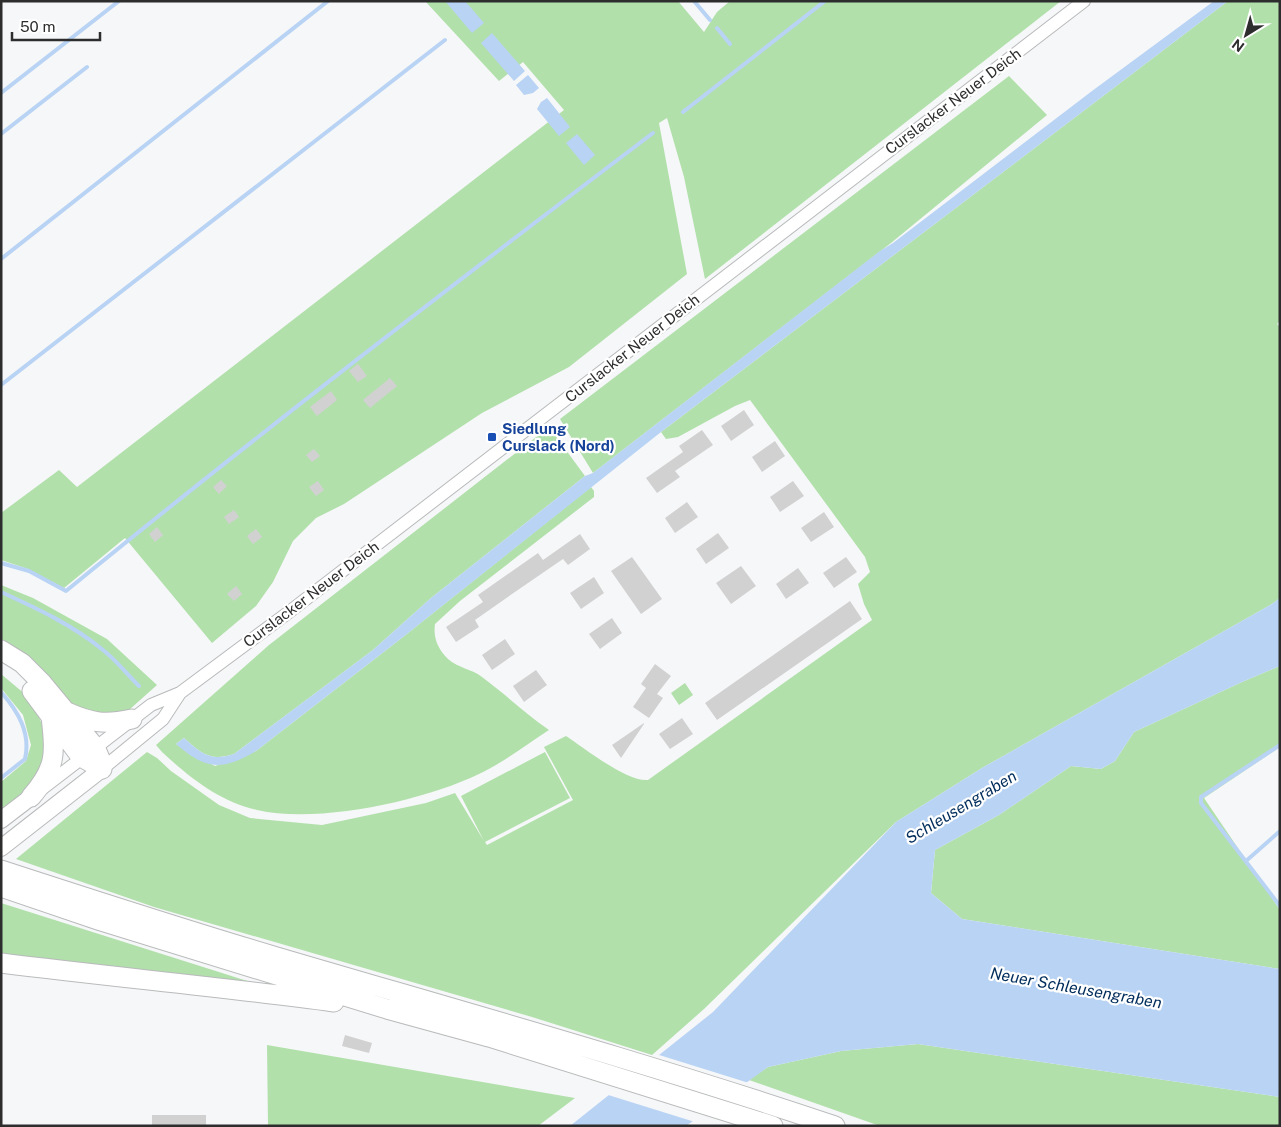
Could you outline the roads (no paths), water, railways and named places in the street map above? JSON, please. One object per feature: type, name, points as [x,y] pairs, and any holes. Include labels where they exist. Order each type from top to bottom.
[{"type":"highway","points":[[1,650],[32,672],[58,713],[102,769]]},
{"type":"highway","points":[[1,665],[20,678],[58,713],[100,723],[132,719]]},
{"type":"highway","points":[[31,797],[46,776],[53,758],[58,713]]},
{"type":"highway","points":[[1,870],[113,907],[634,1062],[771,1104],[835,1126]]},
{"type":"highway","points":[[1,888],[101,921],[387,1009],[489,1037],[773,1126]]},
{"type":"highway","points":[[1,963],[147,981],[244,990],[387,1009]]},
{"type":"main road","name":"Curslacker Neuer Deich","points":[[1,848],[102,769]]},
{"type":"main road","name":"Curslacker Neuer Deich","points":[[1,820],[31,797]]},
{"type":"street","name":"Curslacker Neuer Deich","points":[[31,797],[151,704],[180,693],[380,542],[1084,1]]},
{"type":"street","name":"Curslacker Neuer Deich","points":[[102,769],[163,719],[180,693]]},
{"type":"water","points":[[445,1],[465,1],[484,23],[472,33]]},
{"type":"water","points":[[1214,1],[1228,1],[661,432],[256,751],[233,762],[214,765],[196,759],[176,744],[184,738],[206,755],[218,757],[234,754],[373,650],[431,598],[585,476],[593,473],[880,251]]},
{"type":"water","points":[[492,33],[525,71],[514,81],[481,43]]},
{"type":"water","points":[[528,75],[539,88],[533,93],[524,95],[516,85]]},
{"type":"water","points":[[547,98],[570,127],[559,136],[537,109],[541,102]]},
{"type":"water","points":[[577,134],[595,155],[584,165],[566,143]]},
{"type":"water","points":[[1280,598],[1280,666],[1134,732],[1115,761],[1101,769],[1071,766],[999,815],[935,850],[931,893],[962,919],[1280,969],[1280,1097],[918,1044],[841,1051],[768,1067],[686,1126],[570,1126],[713,1012],[896,822],[982,768]]},
{"type":"waterway","points":[[1,93],[119,1]]},
{"type":"waterway","points":[[1,259],[328,1]]},
{"type":"waterway","points":[[694,1],[710,20]]},
{"type":"waterway","points":[[683,112],[825,1]]},
{"type":"waterway","points":[[717,28],[730,44]]},
{"type":"waterway","points":[[1,385],[445,40]]},
{"type":"waterway","points":[[1,134],[87,67]]},
{"type":"waterway","points":[[1,563],[29,571],[66,591],[357,359],[653,133]]},
{"type":"waterway","points":[[1,592],[67,625],[91,641],[108,654],[139,686]]},
{"type":"waterway","points":[[1,692],[18,715],[25,731],[26,740],[25,759],[1,778]]},
{"type":"waterway","points":[[1280,745],[1201,797],[1201,803],[1280,906]]},
{"type":"waterway","points":[[1246,861],[1280,831]]},
{"type":"place","name":"Siedlung Curslack (Nord)","points":[[492,437]]},
{"type":"water label","name":"Schleusengraben","points":[[961,807]]},
{"type":"water label","name":"Neuer Schleusengraben","points":[[1076,988]]}]
